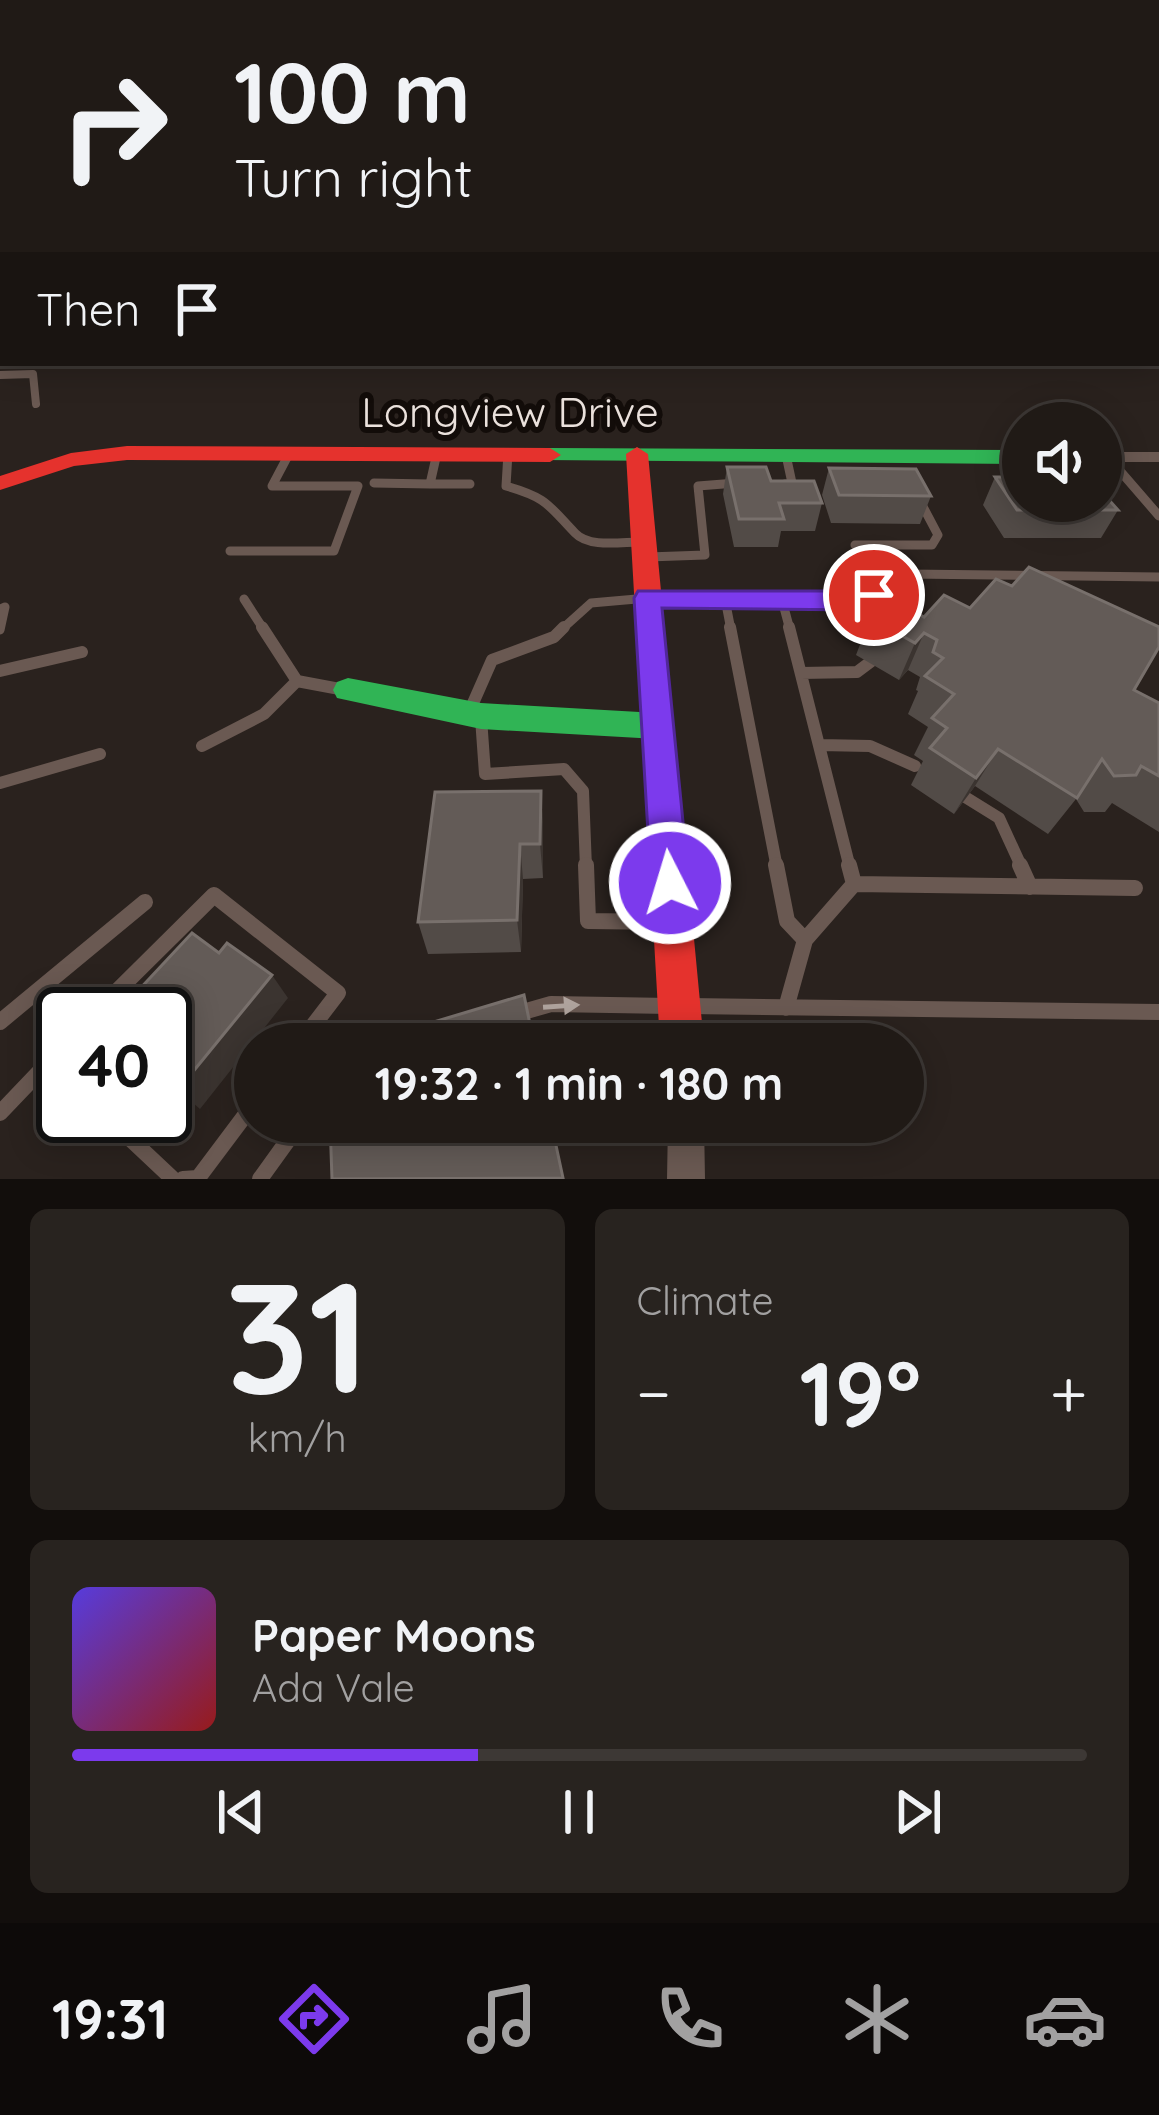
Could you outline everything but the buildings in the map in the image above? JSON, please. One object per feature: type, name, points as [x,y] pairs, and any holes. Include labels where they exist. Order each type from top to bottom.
[{"type":"street","name":"Longview Drive","points":[[1,486],[111,454],[786,455],[890,462],[1002,458]]},
{"type":"street","points":[[637,454],[681,1023]]},
{"type":"street","points":[[1122,457],[1159,458]]},
{"type":"street","points":[[348,690],[475,715],[657,725]]},
{"type":"street","points":[[686,1143],[686,1179]]},
{"type":"lane","points":[[0,375],[33,374],[36,404]]},
{"type":"lane","points":[[230,551],[334,551],[358,486],[272,486],[290,452]]},
{"type":"lane","points":[[430,484],[436,453]]},
{"type":"lane","points":[[508,453],[506,486],[528,491],[572,521],[576,535],[644,549],[706,555],[698,486],[744,483]]},
{"type":"lane","points":[[763,484],[792,483],[786,455]]},
{"type":"lane","points":[[1122,476],[1159,516]]},
{"type":"lane","points":[[374,483],[470,484]]},
{"type":"lane","points":[[855,545],[932,545],[938,535],[916,496]]},
{"type":"lane","points":[[673,922],[587,921],[583,791],[564,769],[484,774],[475,715],[492,660],[554,637],[591,602],[859,600],[908,574],[1159,577]]},
{"type":"lane","points":[[874,595],[885,616]]},
{"type":"lane","points":[[244,599],[297,681],[348,690]]},
{"type":"lane","points":[[725,599],[787,921],[805,940]]},
{"type":"lane","points":[[782,600],[854,884]]},
{"type":"lane","points":[[0,609],[4,608],[0,630]]},
{"type":"lane","points":[[801,674],[856,672],[886,650],[888,638]]},
{"type":"lane","points":[[0,671],[82,652]]},
{"type":"lane","points":[[202,746],[264,715],[297,681]]},
{"type":"lane","points":[[820,746],[869,743],[892,749],[915,766]]},
{"type":"lane","points":[[0,783],[100,754]]},
{"type":"lane","points":[[957,792],[1000,818],[1030,887]]},
{"type":"lane","points":[[786,1008],[805,940],[854,884],[1135,888]]},
{"type":"lane","points":[[121,987],[214,896],[338,993],[315,1023]]},
{"type":"lane","points":[[0,1022],[146,902]]},
{"type":"lane","points":[[490,1021],[551,1004],[1159,1012]]},
{"type":"lane","points":[[0,1112],[36,1084]]},
{"type":"lane","points":[[137,1143],[178,1179],[198,1178],[234,1130]]},
{"type":"lane","points":[[260,1179],[286,1143]]},
{"type":"traffic: fast","points":[[550,455],[1002,457]]},
{"type":"traffic: fast","points":[[348,690],[481,716],[657,726]]},
{"type":"traffic: jam","points":[[0,483],[71,460],[127,453],[550,455]]},
{"type":"traffic: jam","points":[[637,454],[680,1023]]},
{"type":"route","points":[[670,883],[647,598],[859,600],[874,595]]}]
